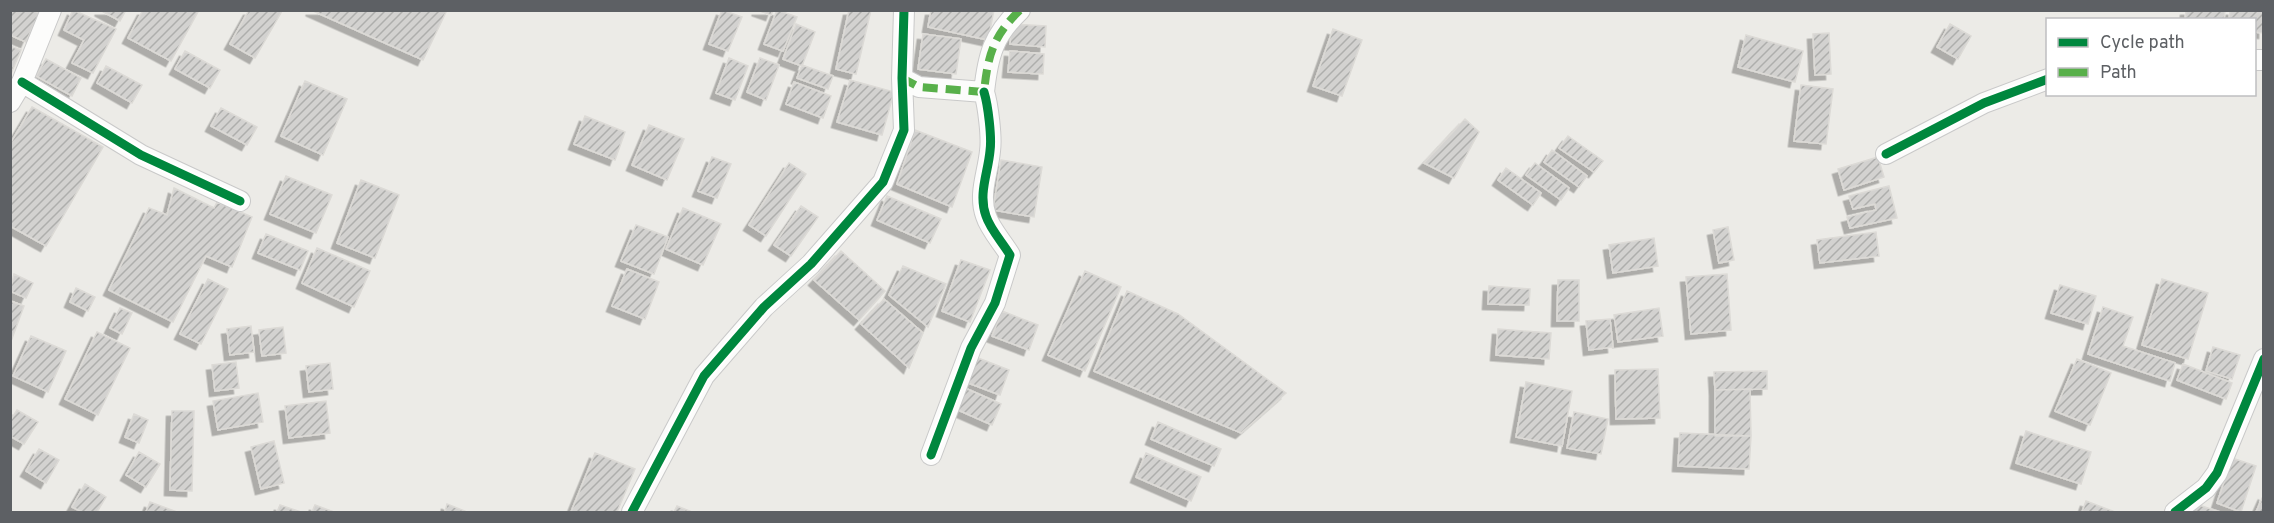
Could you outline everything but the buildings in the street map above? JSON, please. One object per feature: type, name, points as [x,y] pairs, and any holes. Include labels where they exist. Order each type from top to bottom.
[{"type":"street","points":[[10,102],[22,82],[51,10]]},
{"type":"street","points":[[632,513],[704,376],[764,307],[811,264],[884,183],[904,130],[902,78],[904,10]]},
{"type":"street","points":[[931,455],[971,348],[995,303],[1010,255],[986,216],[983,186],[990,149],[987,124],[989,108],[984,92],[987,63],[1002,27],[1020,10]]},
{"type":"street","points":[[902,78],[919,87],[984,92]]},
{"type":"street","points":[[1886,154],[1984,104],[2046,80]]},
{"type":"street","points":[[22,82],[141,155],[240,201]]},
{"type":"street","points":[[2175,513],[2206,488],[2217,473],[2264,359]]},
{"type":"marked path","points":[[902,78],[919,87],[984,92],[993,47],[1011,19],[1020,10]]},
{"type":"cycle path","points":[[632,512],[704,376],[764,307],[811,264],[883,182],[904,130],[902,78],[904,10]]},
{"type":"cycle path","points":[[1886,154],[1984,103],[2046,80]]},
{"type":"cycle path","points":[[22,82],[141,155],[240,201]]},
{"type":"cycle path","points":[[931,455],[971,348],[995,303],[1010,255],[990,226],[984,208],[983,192],[990,145],[984,92]]},
{"type":"cycle path","points":[[2175,512],[2206,488],[2217,473],[2264,359]]}]
